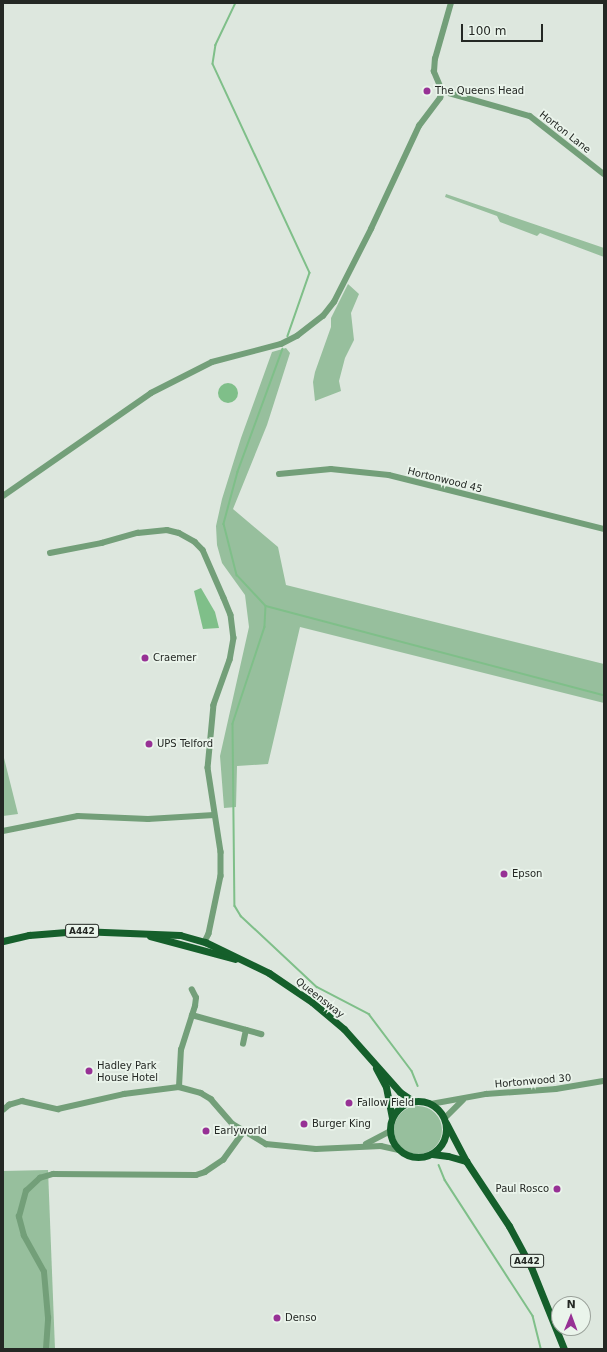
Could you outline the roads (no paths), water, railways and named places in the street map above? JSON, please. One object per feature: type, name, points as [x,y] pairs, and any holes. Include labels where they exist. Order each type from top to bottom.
[{"type":"main road","name":"Queensway","points":[[3,941],[62,932],[180,935],[205,942],[269,973],[312,1002],[344,1029],[400,1092],[413,1101]]},
{"type":"main road","name":"Queensway","points":[[143,933],[202,951],[246,962]]},
{"type":"main road","points":[[202,951],[205,942]]},
{"type":"main road","name":"Queensway","points":[[373,1061],[386,1087],[392,1117]]},
{"type":"main road","points":[[392,1117],[401,1107],[413,1101]]},
{"type":"main road","name":"A442","points":[[413,1101],[431,1104],[445,1121],[466,1161],[508,1226],[531,1267],[564,1349]]},
{"type":"main road","name":"A442","points":[[390,1131],[392,1117]]},
{"type":"main road","points":[[432,1154],[444,1141],[445,1121]]},
{"type":"main road","points":[[390,1131],[398,1150],[412,1157],[432,1154],[448,1156],[466,1161]]},
{"type":"street","points":[[3,496],[151,393],[212,362],[281,344],[323,316],[334,302],[371,229],[419,126],[440,98],[442,91],[434,72],[434,60],[452,3]]},
{"type":"street","name":"Horton Lane","points":[[442,91],[530,116],[604,174]]},
{"type":"street","name":"Hortonwood 45","points":[[279,474],[331,469],[390,475],[604,529]]},
{"type":"street","points":[[50,552],[158,530],[187,536],[203,550],[231,615],[234,638],[230,660],[214,705],[210,740],[208,768],[214,815],[221,852],[221,876],[211,923],[205,933],[205,942]]},
{"type":"street","points":[[3,831],[78,816],[148,819],[214,815]]},
{"type":"street","points":[[179,1087],[181,1050],[196,998],[192,990]]},
{"type":"street","points":[[192,1015],[261,1034]]},
{"type":"street","points":[[243,1044],[246,1030]]},
{"type":"street","name":"Hortonwood 30","points":[[431,1104],[486,1094],[556,1089],[604,1081]]},
{"type":"street","points":[[3,1110],[9,1105],[22,1102],[58,1109],[124,1094],[179,1087],[201,1093],[211,1099],[243,1132],[259,1141],[283,1147],[316,1149],[362,1145],[398,1150]]},
{"type":"street","points":[[445,1121],[464,1099]]},
{"type":"street","points":[[362,1145],[390,1131]]},
{"type":"street","points":[[46,1349],[48,1318],[44,1272],[24,1236],[19,1217],[26,1191],[40,1178],[53,1174],[196,1174],[205,1172],[223,1160],[243,1132]]},
{"type":"waterway","points":[[236,3],[216,45],[213,64],[310,273],[288,336]]},
{"type":"waterway","points":[[283,349],[238,472],[224,524],[237,575],[266,606],[604,695]]},
{"type":"waterway","points":[[266,606],[265,627],[233,724],[235,906],[241,916],[317,987],[369,1014],[412,1071],[418,1086]]},
{"type":"waterway","points":[[439,1165],[445,1180],[533,1316],[541,1349]]},
{"type":"place","name":"The Queens Head","points":[[427,91]]},
{"type":"place","name":"Craemer","points":[[145,658]]},
{"type":"place","name":"UPS Telford","points":[[149,744]]},
{"type":"place","name":"Epson","points":[[504,874]]},
{"type":"place","name":"Hadley Park House Hotel","points":[[89,1071]]},
{"type":"place","name":"Fallow Field","points":[[349,1103]]},
{"type":"place","name":"Burger King","points":[[304,1124]]},
{"type":"place","name":"Earlyworld","points":[[206,1131]]},
{"type":"place","name":"Paul Rosco","points":[[557,1189]]},
{"type":"place","name":"Denso","points":[[277,1318]]}]
